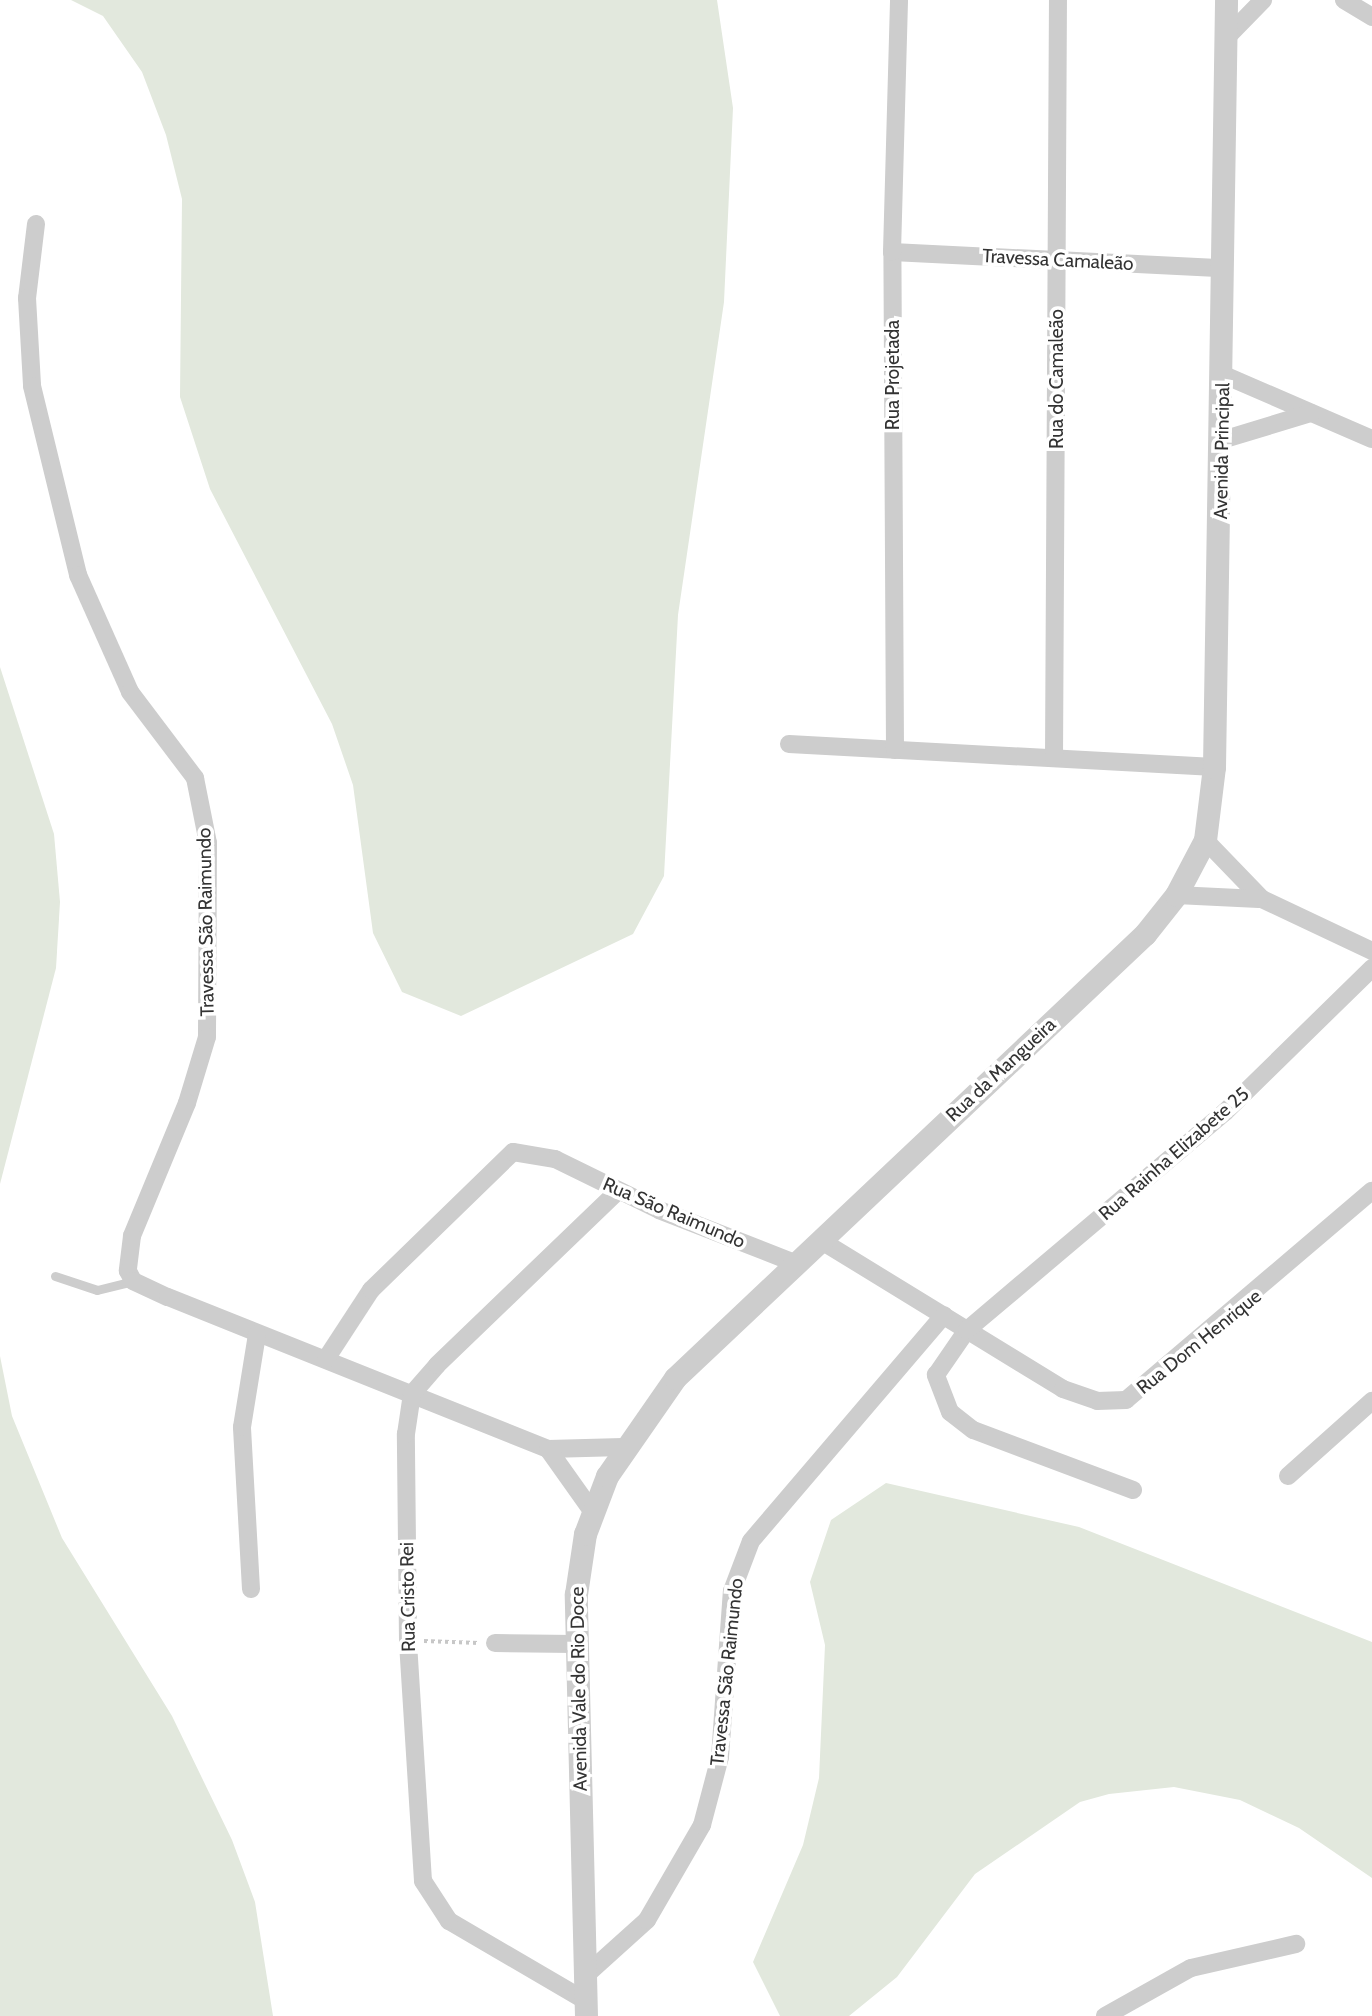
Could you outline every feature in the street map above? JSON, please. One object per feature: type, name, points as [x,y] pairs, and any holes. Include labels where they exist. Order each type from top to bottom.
[{"type":"street","name":"Rua Projetada","points":[[895,750],[892,252],[899,0]]},
{"type":"street","name":"Rua do Camaleão","points":[[1054,758],[1058,0]]},
{"type":"street","name":"Avenida Principal","points":[[1176,895],[1205,840],[1214,768],[1224,376],[1223,268],[1228,34],[1226,0]]},
{"type":"street","points":[[1228,34],[1263,0]]},
{"type":"street","points":[[1343,0],[1372,17]]},
{"type":"street","name":"Travessa São Raimundo","points":[[36,224],[27,298],[32,386],[78,575],[130,692],[195,778],[208,843],[206,1037],[187,1103],[132,1236],[127,1258],[132,1280]]},
{"type":"street","name":"Travessa Camaleão","points":[[892,252],[1223,268]]},
{"type":"street","points":[[1224,376],[1372,439]]},
{"type":"street","points":[[1222,440],[1311,413]]},
{"type":"street","points":[[789,744],[1214,768]]},
{"type":"street","points":[[1205,840],[1262,899],[1372,951]]},
{"type":"street","points":[[1176,895],[1262,899]]},
{"type":"street","name":"Rua da Mangueira","points":[[820,1240],[1145,934],[1176,895]]},
{"type":"street","name":"Rua Rainha Elizabete 25","points":[[967,1330],[1225,1112],[1372,968]]},
{"type":"street","name":"Rua São Raimundo","points":[[326,1359],[371,1290],[504,1159],[523,1151],[555,1159],[617,1192],[795,1262]]},
{"type":"street","name":"Rua Dom Henrique","points":[[967,1330],[1063,1389],[1097,1401],[1126,1401],[1372,1191]]},
{"type":"street","points":[[412,1394],[617,1192]]},
{"type":"street","points":[[820,1240],[967,1330],[936,1375],[950,1412],[973,1430],[1133,1490]]},
{"type":"street","name":"Avenida Vale do Rio Doce","points":[[586,2009],[575,1644],[579,1563],[593,1511],[624,1447],[675,1378],[820,1240]]},
{"type":"street","points":[[132,1280],[257,1334],[326,1359],[548,1449],[624,1447]]},
{"type":"street","name":"Travessa São Raimundo","points":[[586,1975],[647,1920],[702,1825],[720,1757],[732,1591],[751,1541],[944,1315]]},
{"type":"street","points":[[251,1589],[242,1427],[257,1334]]},
{"type":"street","name":"Rua Cristo Rei","points":[[412,1394],[405,1434],[408,1641],[418,1852],[431,1900],[449,1921],[586,2009]]},
{"type":"street","points":[[1288,1476],[1372,1401]]},
{"type":"street","points":[[548,1449],[593,1511]]},
{"type":"street","points":[[495,1643],[575,1644]]},
{"type":"street","points":[[1105,2016],[1191,1968],[1296,1944]]},
{"type":"lane","points":[[55,1276],[97,1290],[132,1280]]},
{"type":"path","points":[[408,1641],[495,1643]]},
{"type":"shaded area","points":[[71,0],[717,0],[733,108],[724,302],[678,615],[664,876],[633,934],[461,1016],[402,992],[373,933],[353,785],[332,724],[210,489],[180,397],[182,199],[166,135],[142,72],[103,16]]},
{"type":"shaded area","points":[[0,667],[54,834],[60,902],[56,968],[0,1184]]},
{"type":"shaded area","points":[[0,1356],[12,1416],[62,1538],[172,1716],[232,1840],[255,1902],[273,2016],[0,2016]]},
{"type":"shaded area","points":[[886,1483],[1079,1527],[1372,1642],[1372,1878],[1299,1828],[1240,1800],[1174,1787],[1109,1794],[1080,1802],[975,1874],[897,1977],[849,2016],[780,2016],[753,1962],[803,1845],[819,1778],[825,1645],[810,1582],[831,1520]]}]
